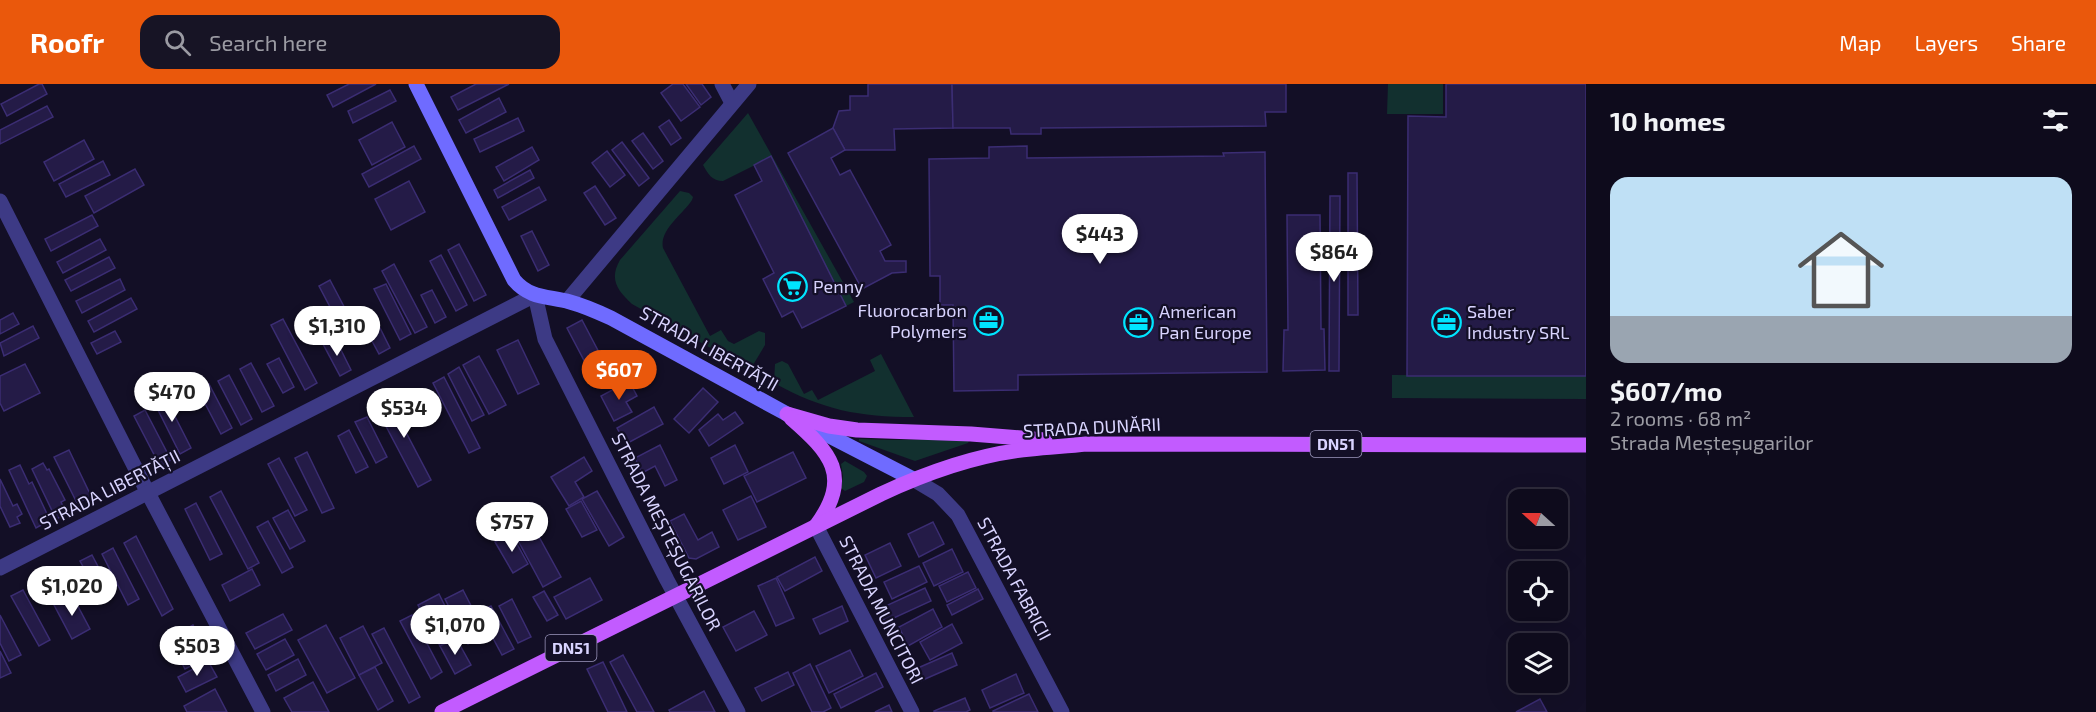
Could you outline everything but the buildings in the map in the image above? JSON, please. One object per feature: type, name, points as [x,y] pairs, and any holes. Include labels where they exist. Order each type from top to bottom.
[{"type":"main road","points":[[787,414],[829,426],[857,430],[971,434],[1086,444]]},
{"type":"main road","points":[[787,414],[822,446],[833,467],[832,498],[828,509],[816,526]]},
{"type":"main road","name":"STRADA DUNĂRII","points":[[442,712],[913,479],[997,454],[1086,444],[1586,445]]},
{"type":"street","points":[[416,84],[514,280],[525,291],[535,295]]},
{"type":"street","points":[[722,84],[732,103]]},
{"type":"street","points":[[567,301],[749,84]]},
{"type":"street","points":[[0,201],[148,493],[263,712]]},
{"type":"street","name":"STRADA LIBERTĂȚII","points":[[0,568],[535,295],[586,306],[626,325],[787,414],[913,479]]},
{"type":"street","name":"STRADA MEȘTEȘUGARILOR","points":[[535,295],[545,339],[675,596],[738,712]]},
{"type":"street","name":"STRADA FABRICII","points":[[913,479],[938,494],[958,515],[1062,712]]},
{"type":"street","name":"STRADA MUNCITORI","points":[[816,526],[912,712]]},
{"type":"green space","points":[[1388,84],[1443,84],[1443,114],[1387,114]]},
{"type":"green space","points":[[748,113],[854,302],[846,306],[771,157],[723,181],[713,178],[703,165]]},
{"type":"green space","points":[[680,191],[689,193],[693,197],[668,229],[663,248],[710,336],[721,330],[728,341],[734,344],[759,331],[765,333],[765,345],[750,370],[632,304],[616,284],[615,273],[620,260]]},
{"type":"green space","points":[[881,354],[914,417],[858,413],[825,406],[774,383],[775,364],[782,361],[788,364],[804,394],[812,390],[818,400],[875,371],[870,360]]},
{"type":"green space","points":[[1392,375],[1586,376],[1586,399],[1392,398]]},
{"type":"green space","points":[[859,439],[966,439],[969,441],[915,461],[859,441]]},
{"type":"green space","points":[[845,461],[867,476],[864,482],[845,491],[841,488],[843,476],[841,464]]},
{"type":"place","name":"Penny","points":[[792,287]]},
{"type":"place","name":"Fluorocarbon Polymers","points":[[988,321]]},
{"type":"place","name":"American Pan Europe","points":[[1138,322]]},
{"type":"place","name":"Saber Industry SRL","points":[[1446,322]]}]
